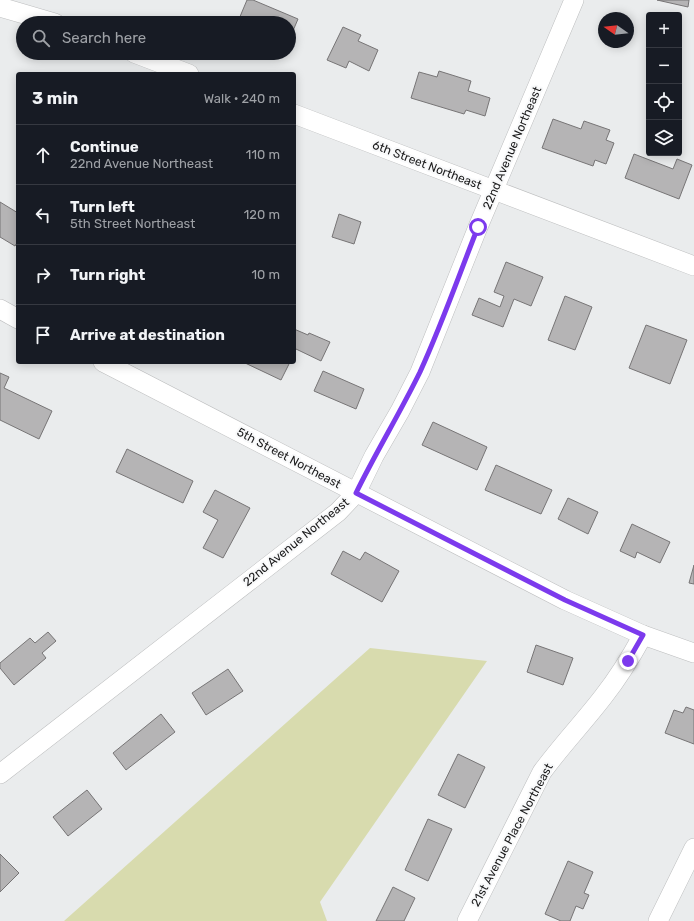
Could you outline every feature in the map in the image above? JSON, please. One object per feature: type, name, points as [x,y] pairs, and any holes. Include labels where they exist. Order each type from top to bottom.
[{"type":"street","name":"22nd Avenue Northeast","points":[[0,774],[338,512],[356,493],[374,456],[420,372],[494,190],[574,0]]},
{"type":"street","points":[[0,7],[36,16]]},
{"type":"street","points":[[152,60],[184,72]]},
{"type":"street","name":"6th Street Northeast","points":[[296,115],[694,266]]},
{"type":"street","points":[[0,309],[16,318]]},
{"type":"street","name":"5th Street Northeast","points":[[107,364],[565,600],[643,635],[694,653]]},
{"type":"street","name":"21st Avenue Place Northeast","points":[[467,921],[542,772],[555,754],[603,697],[628,661],[643,635]]},
{"type":"street","points":[[658,921],[694,848]]},
{"type":"green space","points":[[370,648],[487,661],[320,902],[327,921],[64,921]]},
{"type":"building","points":[[247,0],[253,0],[291,16],[240,16]]},
{"type":"building","points":[[657,0],[689,0],[688,7]]},
{"type":"building","points":[[343,27],[361,35],[358,41],[378,50],[369,71],[349,61],[346,68],[327,60]]},
{"type":"building","points":[[439,71],[471,81],[468,91],[490,98],[485,116],[466,110],[464,114],[411,98],[419,72],[437,77]]},
{"type":"building","points":[[553,119],[581,129],[584,121],[610,130],[606,140],[614,143],[606,164],[595,160],[593,166],[542,148]]},
{"type":"building","points":[[634,154],[673,169],[677,159],[692,165],[679,199],[625,178]]},
{"type":"building","points":[[0,202],[16,212],[16,244],[15,246],[0,237]]},
{"type":"building","points":[[339,214],[361,222],[354,244],[332,237]]},
{"type":"building","points":[[506,262],[543,277],[531,306],[514,299],[503,327],[472,315],[479,298],[500,307],[504,296],[494,292]]},
{"type":"building","points":[[565,296],[592,307],[575,350],[548,340]]},
{"type":"building","points":[[646,325],[687,340],[670,384],[629,368]]},
{"type":"building","points":[[296,330],[308,335],[309,333],[330,342],[321,361],[296,349]]},
{"type":"building","points":[[247,364],[289,364],[281,380]]},
{"type":"building","points":[[323,371],[364,389],[356,409],[314,391]]},
{"type":"building","points":[[0,373],[9,377],[4,388],[52,411],[39,439],[0,420]]},
{"type":"building","points":[[433,422],[487,447],[477,470],[422,445]]},
{"type":"building","points":[[127,449],[193,481],[183,503],[116,472]]},
{"type":"building","points":[[496,465],[552,490],[541,514],[485,490]]},
{"type":"building","points":[[215,490],[250,508],[223,558],[203,548],[218,520],[203,512]]},
{"type":"building","points":[[568,498],[598,512],[588,534],[558,519]]},
{"type":"building","points":[[632,524],[670,542],[660,563],[637,552],[635,558],[620,551]]},
{"type":"building","points":[[343,551],[360,560],[365,552],[399,571],[382,602],[331,574]]},
{"type":"building","points":[[694,565],[694,584],[689,583]]},
{"type":"building","points":[[48,632],[56,641],[42,653],[46,658],[14,685],[0,668],[0,663],[30,638],[35,643]]},
{"type":"building","points":[[536,645],[573,658],[563,685],[527,672]]},
{"type":"building","points":[[228,669],[243,691],[206,715],[192,693]]},
{"type":"building","points":[[686,707],[694,710],[694,744],[665,733],[674,710],[683,713]]},
{"type":"building","points":[[161,714],[175,732],[126,770],[113,753]]},
{"type":"building","points":[[458,754],[485,767],[465,808],[438,795]]},
{"type":"building","points":[[87,790],[102,809],[68,836],[53,817]]},
{"type":"building","points":[[428,819],[452,829],[428,881],[405,870]]},
{"type":"building","points":[[0,854],[19,873],[0,892]]},
{"type":"building","points":[[568,861],[593,872],[584,893],[589,895],[583,909],[576,906],[570,921],[561,921],[545,914]]},
{"type":"building","points":[[393,887],[415,898],[404,921],[376,921]]},
{"type":"route","points":[[478,227],[420,372],[374,456],[356,493],[565,600],[643,635],[628,661]]}]
